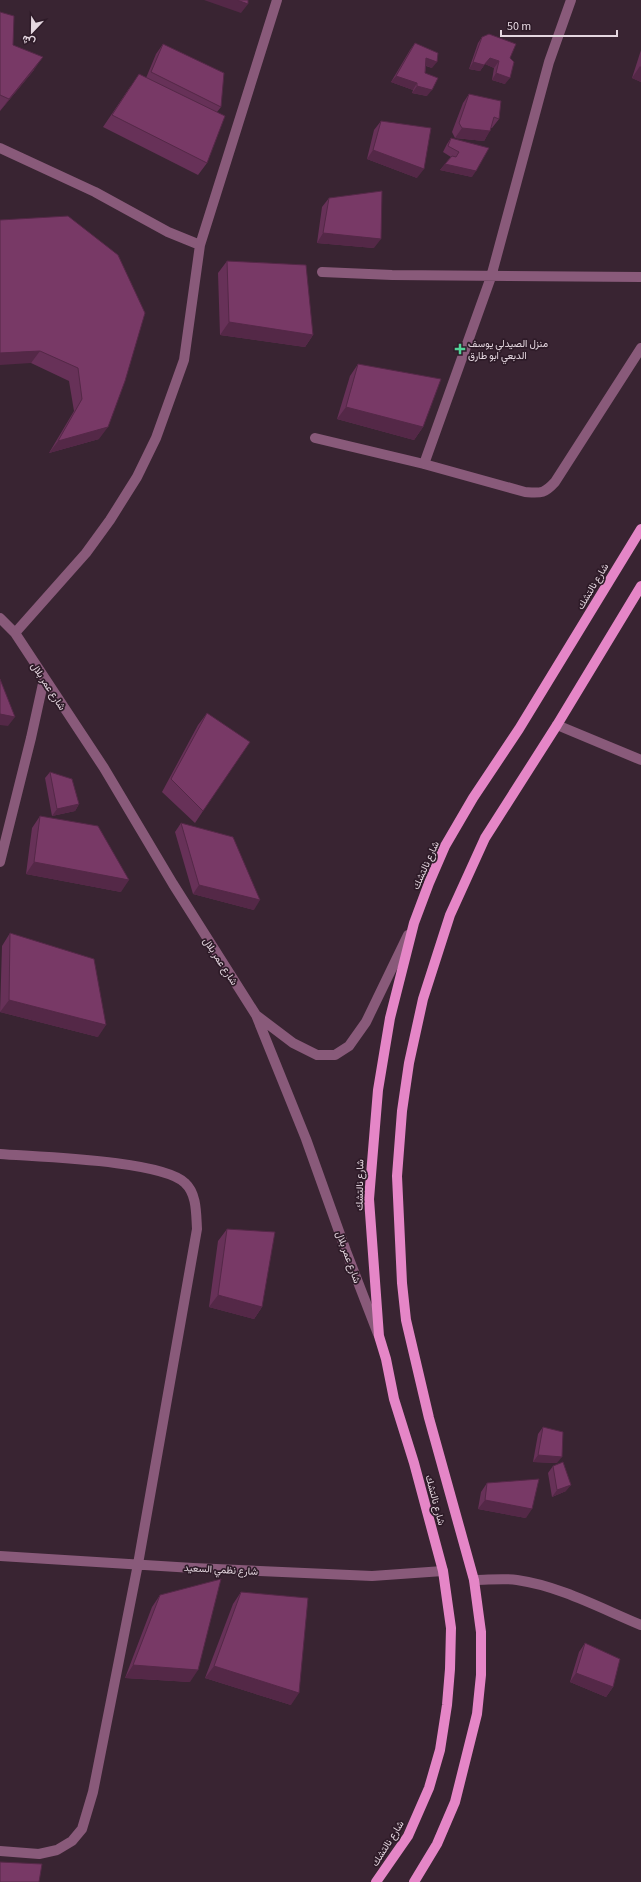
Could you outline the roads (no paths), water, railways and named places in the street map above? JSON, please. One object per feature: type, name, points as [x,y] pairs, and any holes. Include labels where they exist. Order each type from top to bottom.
[{"type":"main road","name":"شارع نالتشك","points":[[376,1882],[408,1836],[429,1788],[440,1750],[450,1670],[451,1628],[443,1571],[414,1463],[394,1399],[386,1359],[379,1336],[369,1199],[372,1146],[378,1090],[390,1018],[414,923],[445,846],[473,798],[519,729],[641,529]]},
{"type":"main road","name":"شارع نالتشك","points":[[414,1882],[437,1844],[455,1802],[477,1714],[481,1675],[481,1632],[474,1580],[428,1418],[406,1320],[402,1283],[397,1176],[402,1111],[409,1063],[423,999],[450,915],[485,838],[557,725],[641,586]]},
{"type":"street","points":[[15,633],[86,553],[110,520],[137,476],[156,438],[184,360],[200,245],[277,0]]},
{"type":"street","points":[[424,464],[491,277],[549,62],[571,0]]},
{"type":"street","points":[[0,149],[95,192],[168,232],[200,245]]},
{"type":"street","points":[[322,272],[491,277],[641,278]]},
{"type":"street","points":[[315,438],[424,464],[525,492],[541,493],[548,490],[555,482],[641,348]]},
{"type":"street","name":"شارع عمر بلال","points":[[0,618],[15,633],[104,768],[173,884],[256,1015],[306,1138],[346,1251],[379,1336]]},
{"type":"street","points":[[0,862],[44,679]]},
{"type":"street","points":[[557,725],[641,760]]},
{"type":"street","points":[[256,1015],[293,1043],[317,1055],[335,1055],[349,1046],[366,1022],[414,923]]},
{"type":"street","points":[[0,1154],[122,1164],[172,1174],[185,1182],[192,1194],[197,1229],[138,1564],[92,1792],[82,1829],[72,1841],[56,1850],[39,1854],[0,1851]]},
{"type":"street","name":"شارع نظمي السعيد","points":[[0,1556],[372,1576],[443,1571]]},
{"type":"street","points":[[474,1580],[516,1580],[528,1582],[564,1594],[641,1625]]},
{"type":"place","name":"منزل الصيدلي يوسف الدبعي ابو طارق","points":[[460,349]]}]
